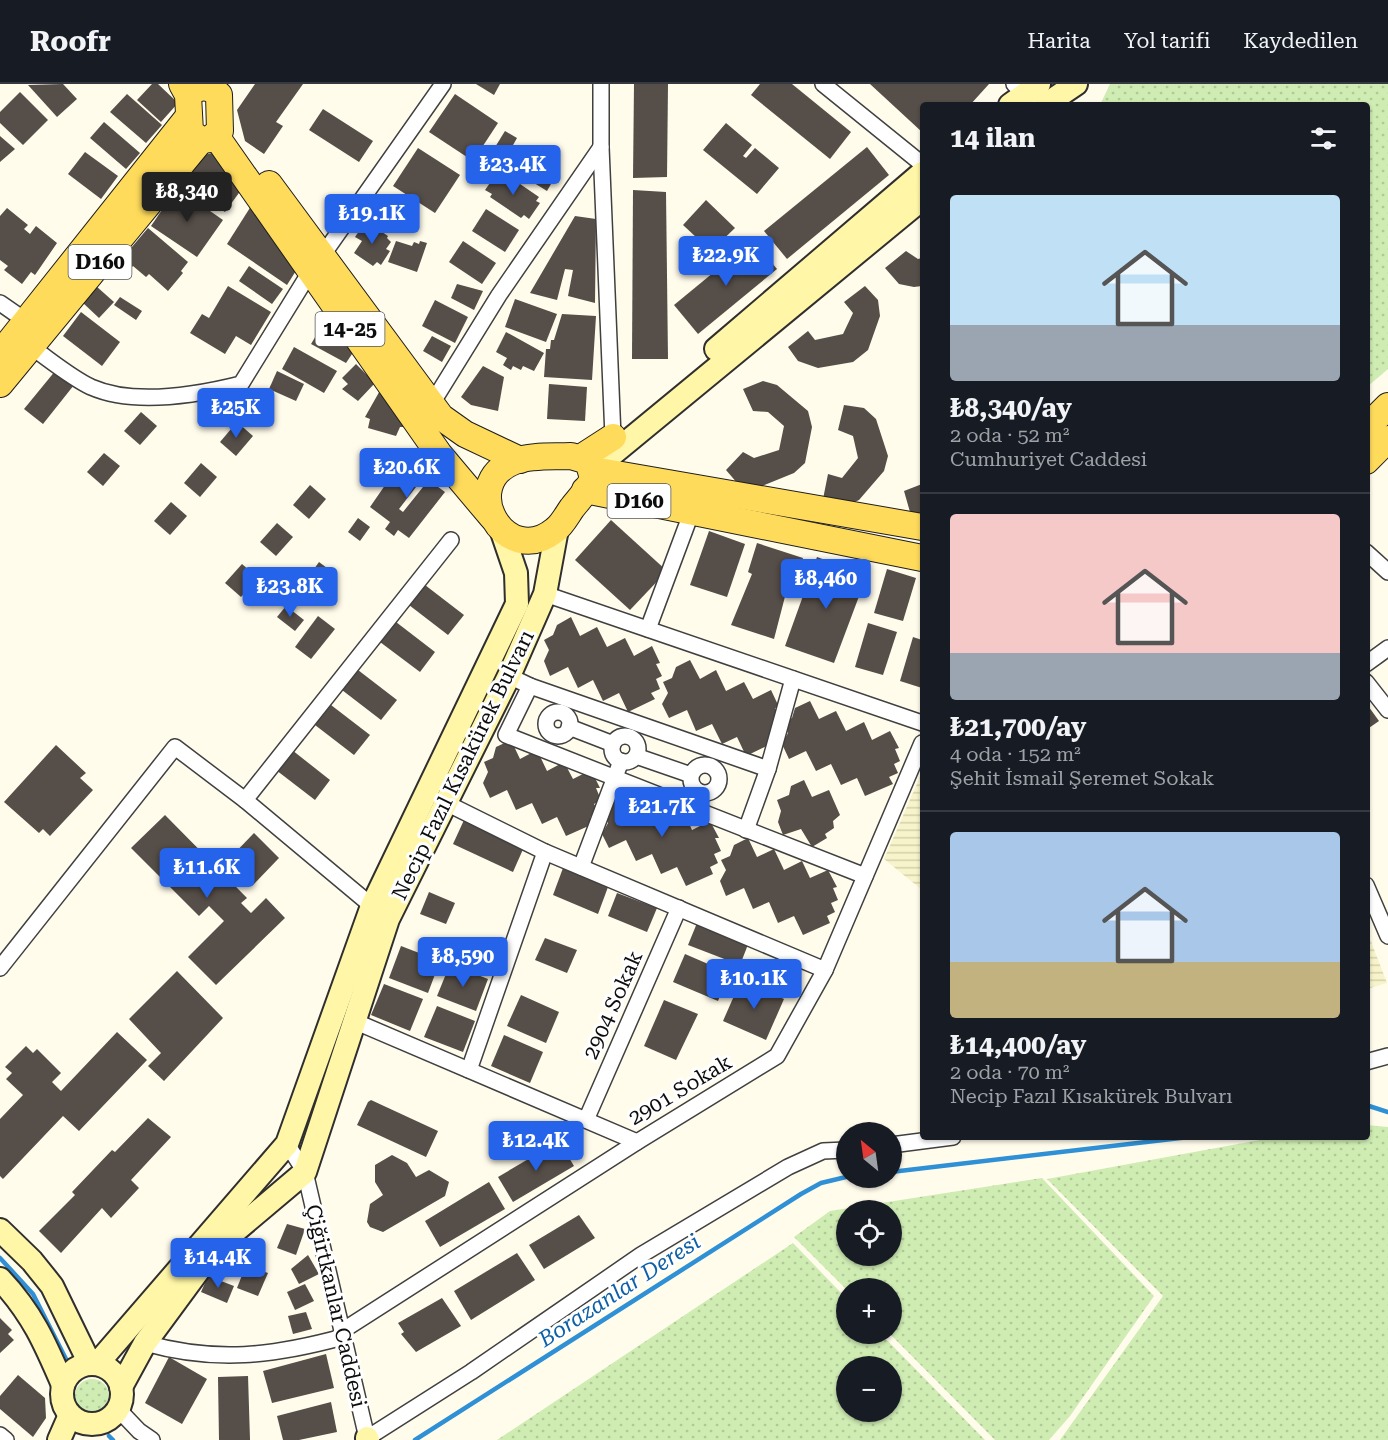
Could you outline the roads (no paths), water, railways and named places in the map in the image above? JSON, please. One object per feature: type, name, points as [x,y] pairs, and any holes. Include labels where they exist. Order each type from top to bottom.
[{"type":"main road","points":[[1049,102],[1076,84]]},
{"type":"main road","name":"14-25","points":[[206,105],[316,264],[439,454],[496,523],[518,539],[532,540],[545,537],[557,529]]},
{"type":"main road","name":"D160","points":[[0,384],[28,334],[206,105]]},
{"type":"main road","points":[[557,529],[587,472],[613,437],[920,174]]},
{"type":"main road","points":[[587,472],[920,201]]},
{"type":"main road","name":"14-25","points":[[316,264],[441,417],[465,434],[520,460],[920,526]]},
{"type":"main road","name":"D160","points":[[0,354],[28,334]]},
{"type":"main road","points":[[1370,424],[1388,406]]},
{"type":"main road","points":[[1370,457],[1388,439]]},
{"type":"main road","points":[[496,523],[488,499],[490,486],[505,466],[520,460]]},
{"type":"main road","name":"D160","points":[[587,472],[692,511]]},
{"type":"main road","points":[[692,511],[920,558]]},
{"type":"main road","name":"Necip Fazıl Kısakürek Bulvarı","points":[[93,1364],[287,1144],[372,906],[517,604],[516,573],[496,523]]},
{"type":"main road","name":"Necip Fazıl Kısakürek Bulvarı","points":[[305,1172],[388,919],[444,802],[509,676],[545,594],[557,529]]},
{"type":"main road","points":[[120,1398],[113,1372],[93,1364],[72,1370],[63,1385],[62,1402],[70,1416],[86,1424],[93,1432],[105,1422],[120,1398],[145,1343],[215,1248],[305,1172]]},
{"type":"main road","points":[[0,1230],[32,1261],[52,1286],[93,1364]]},
{"type":"main road","points":[[0,1279],[23,1304],[63,1385]]},
{"type":"main road","points":[[59,1440],[70,1416]]},
{"type":"street","points":[[0,303],[28,334],[92,387],[133,396],[198,394],[241,384],[316,264],[443,84]]},
{"type":"street","points":[[602,84],[601,147],[613,437]]},
{"type":"street","points":[[823,84],[920,162]]},
{"type":"street","points":[[431,405],[499,295],[601,147]]},
{"type":"street","points":[[648,629],[692,511]]},
{"type":"street","points":[[245,800],[451,540]]},
{"type":"street","points":[[1370,556],[1388,572]]},
{"type":"street","points":[[545,594],[920,722]]},
{"type":"street","points":[[1370,661],[1388,648]]},
{"type":"street","points":[[509,676],[530,686],[613,744],[615,756],[691,775]]},
{"type":"street","points":[[746,830],[768,769],[793,679]]},
{"type":"street","points":[[530,686],[506,735],[865,876]]},
{"type":"street","points":[[1370,687],[1388,710]]},
{"type":"street","points":[[555,735],[547,727],[547,719],[557,712],[712,750],[768,769]]},
{"type":"street","points":[[555,735],[565,733],[568,714]]},
{"type":"street","points":[[613,744],[634,730]]},
{"type":"street","points":[[581,867],[614,777],[637,744],[634,730]]},
{"type":"street","points":[[550,752],[555,735]]},
{"type":"street","points":[[0,968],[175,747],[245,800],[372,906]]},
{"type":"street","name":"2901 Sokak","points":[[145,1343],[175,1352],[238,1357],[268,1355],[342,1334],[637,1142],[777,1056],[825,970],[920,748]]},
{"type":"street","points":[[709,765],[712,750]]},
{"type":"street","points":[[709,765],[718,775],[718,785],[711,792],[697,791],[691,783],[691,775],[696,767],[709,765]]},
{"type":"street","points":[[686,806],[697,791]]},
{"type":"street","points":[[444,802],[545,852],[825,970]]},
{"type":"street","points":[[469,1070],[545,852]]},
{"type":"street","points":[[1370,894],[1388,936]]},
{"type":"street","name":"2904 Sokak","points":[[586,1120],[679,908]]},
{"type":"street","points":[[354,1021],[637,1142]]},
{"type":"street","points":[[1370,1061],[1388,1056]]},
{"type":"street","points":[[902,1144],[929,1140]]},
{"type":"street","name":"Çiğirtkanlar Caddesi","points":[[287,1144],[305,1172],[367,1439]]},
{"type":"street","points":[[367,1439],[471,1372],[641,1255],[788,1167],[823,1151],[836,1150]]},
{"type":"street","points":[[120,1398],[152,1440]]},
{"type":"street","points":[[0,1435],[6,1440]]},
{"type":"waterway","name":"Borazanlar Deresi","points":[[1370,1106],[1388,1112]]},
{"type":"waterway","name":"Borazanlar Deresi","points":[[902,1171],[1163,1140]]},
{"type":"waterway","name":"Borazanlar Deresi","points":[[415,1440],[801,1194],[821,1183],[836,1179]]},
{"type":"waterway","name":"Borazanlar Deresi","points":[[0,1258],[33,1294],[70,1367]]},
{"type":"waterway","name":"Borazanlar Deresi","points":[[109,1436],[113,1440]]}]
